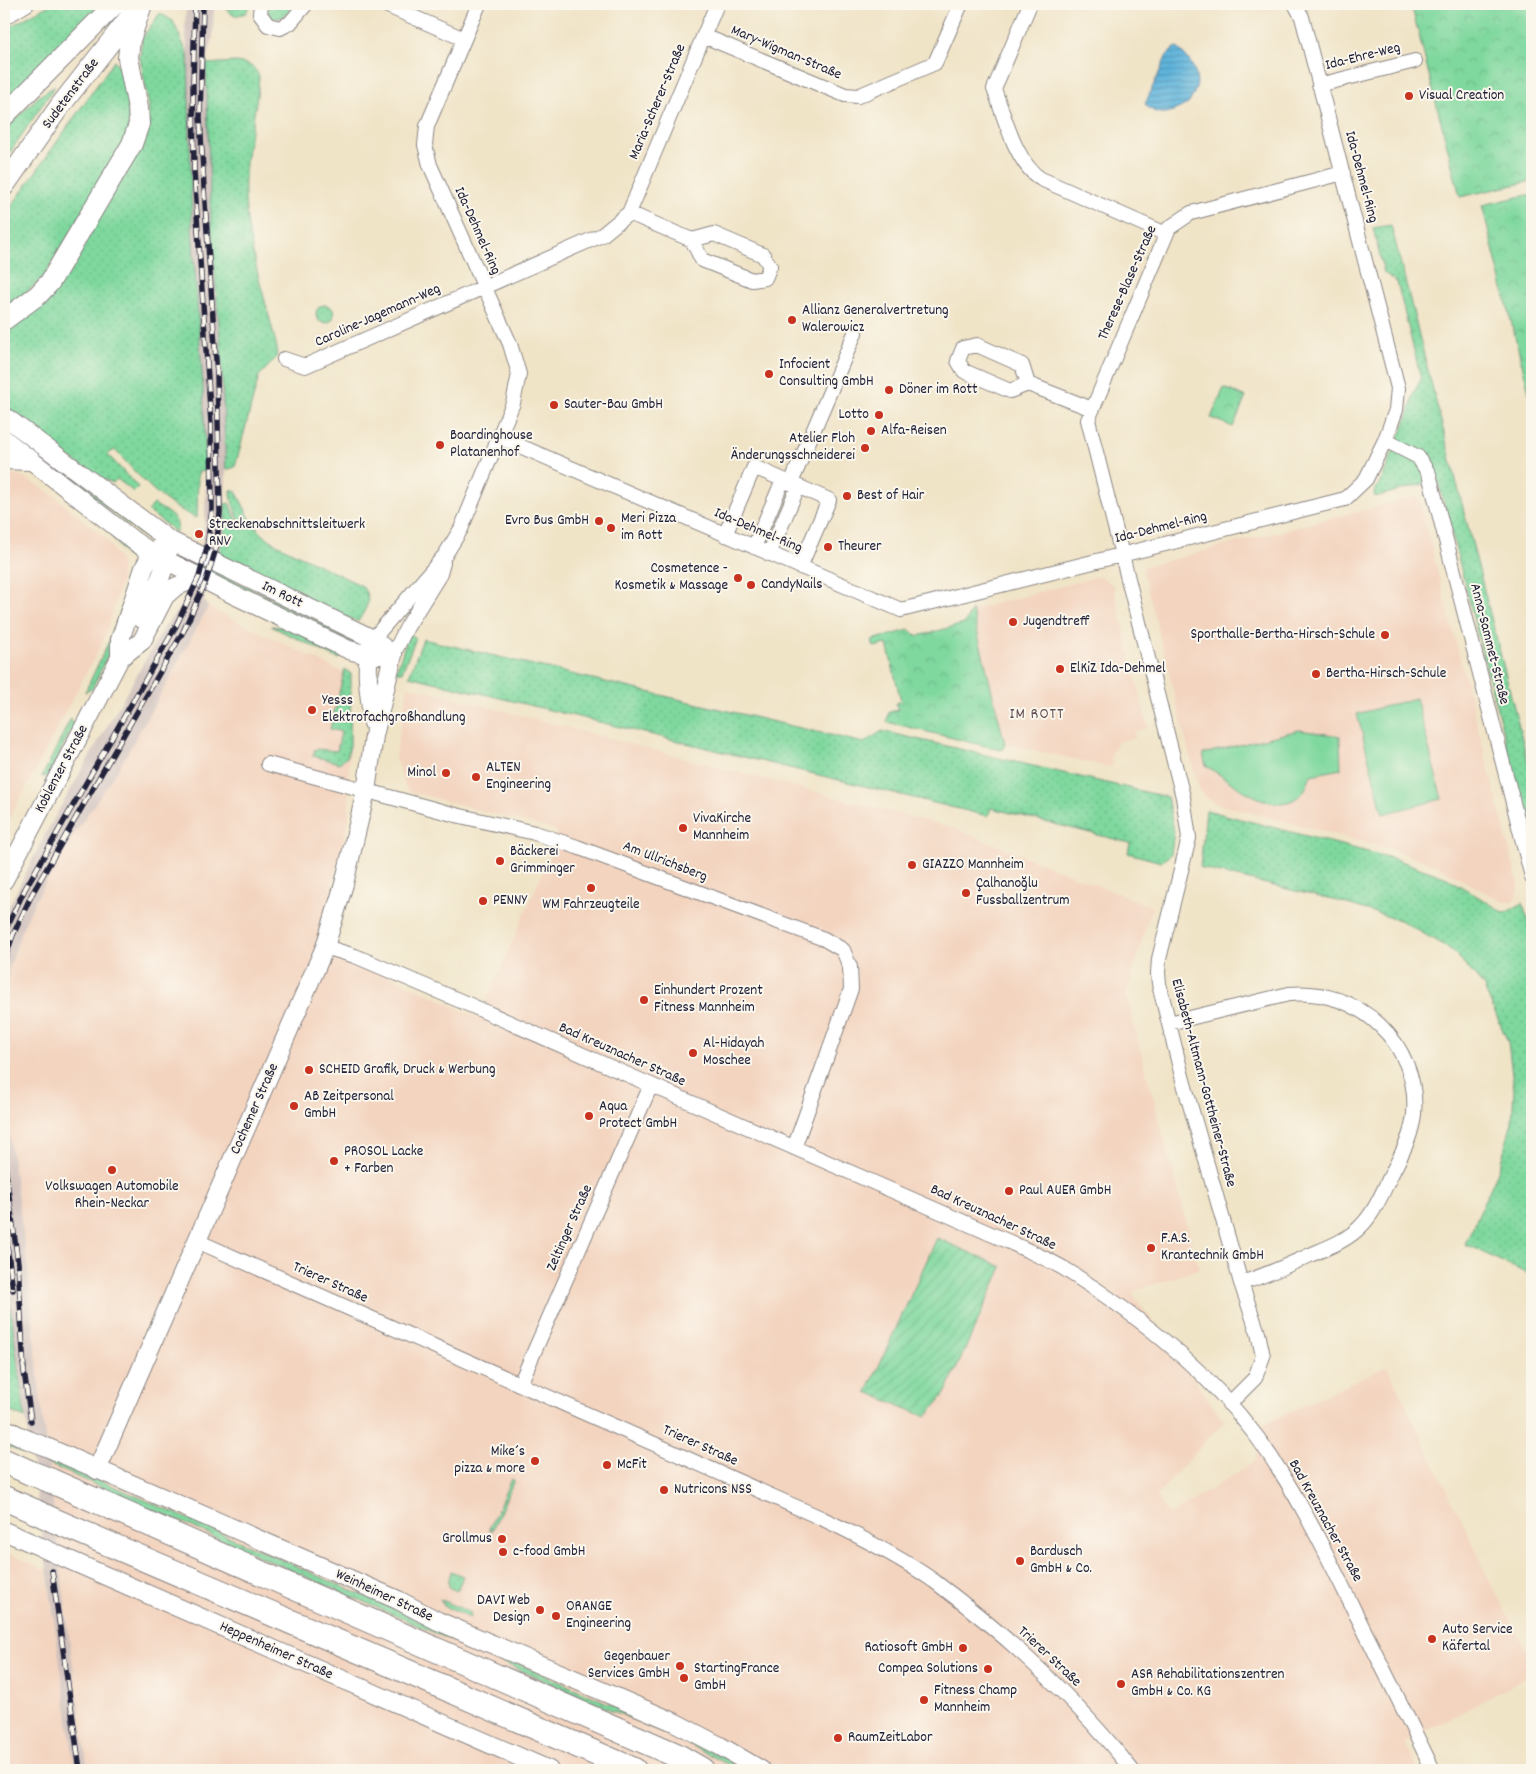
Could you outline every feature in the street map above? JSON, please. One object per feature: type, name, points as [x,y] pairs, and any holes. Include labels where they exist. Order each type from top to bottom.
[{"type":"highway","points":[[4,1461],[678,1756],[702,1770]]},
{"type":"highway","points":[[4,1498],[634,1770]]},
{"type":"main road","points":[[4,116],[115,4]]},
{"type":"main road","points":[[4,320],[38,295],[50,282],[132,144],[139,124],[138,108],[128,58],[130,40],[141,4]]},
{"type":"main road","name":"Sudetenstraße","points":[[4,186],[60,106],[141,4]]},
{"type":"main road","points":[[4,459],[30,460]]},
{"type":"street","points":[[4,18],[27,4]]},
{"type":"street","points":[[261,4],[260,14],[268,25],[280,28],[290,23],[306,4]]},
{"type":"street","points":[[383,4],[464,39]]},
{"type":"street","name":"Ida-Dehmel-Ring","points":[[371,647],[445,555],[461,529],[514,403],[519,374],[510,344],[430,165],[425,145],[427,126],[479,4]]},
{"type":"street","name":"Maria-Scherer-Straße","points":[[484,287],[602,236],[629,213],[717,4]]},
{"type":"street","name":"Mary-Wigman-Straße","points":[[704,36],[845,95],[858,96],[935,63],[961,4]]},
{"type":"street","points":[[1030,4],[994,89],[1023,163],[1032,174],[1041,179],[1166,234]]},
{"type":"street","name":"Ida-Dehmel-Ring","points":[[499,437],[901,610],[1345,499],[1366,479],[1396,410],[1398,388],[1302,17],[1295,4]]},
{"type":"street","name":"Ida-Ehre-Weg","points":[[1319,85],[1415,61]]},
{"type":"street","name":"Therese-Blase-Straße","points":[[1121,555],[1088,420],[1169,228],[1192,213],[1343,173]]},
{"type":"street","points":[[629,213],[692,240],[714,234],[763,255],[770,266],[765,278],[752,280],[702,260],[692,240]]},
{"type":"street","name":"Caroline-Jagemann-Weg","points":[[284,359],[305,366],[484,287]]},
{"type":"street","points":[[769,554],[791,483],[855,333]]},
{"type":"street","points":[[1028,384],[1022,365],[977,345],[963,348],[958,361],[964,371],[1010,391],[1028,384],[1092,409]]},
{"type":"street","points":[[4,416],[169,540]]},
{"type":"street","points":[[4,439],[134,541],[159,557]]},
{"type":"street","name":"Anna-Sammet-Straße","points":[[1384,440],[1418,457],[1429,474],[1532,877]]},
{"type":"street","points":[[725,534],[754,467],[791,483],[829,500],[800,567]]},
{"type":"street","points":[[754,547],[791,483]]},
{"type":"street","name":"Koblenzer Straße","points":[[125,655],[120,640],[144,568],[159,557],[169,540]]},
{"type":"street","name":"Im Rott","points":[[169,540],[371,647],[393,655]]},
{"type":"street","name":"Ida-Dehmel-Ring","points":[[393,655],[407,627],[440,574],[445,555]]},
{"type":"street","name":"Elisabeth-Altmann-Gottheiner-Straße","points":[[1121,555],[1183,797],[1189,838],[1159,959],[1158,984],[1263,1356],[1255,1378],[1229,1404]]},
{"type":"street","name":"Im Rott","points":[[159,557],[349,650],[371,647]]},
{"type":"street","name":"Koblenzer Straße","points":[[4,880],[125,655],[142,641],[165,596],[175,587],[198,577]]},
{"type":"street","name":"Cochemer Straße","points":[[371,647],[368,677],[374,736]]},
{"type":"street","name":"Cochemer Straße","points":[[97,1470],[325,947],[344,884],[366,791],[374,736],[393,655]]},
{"type":"street","name":"Am Ullrichsberg","points":[[268,764],[456,815],[511,827],[577,847],[824,939],[843,950],[850,967],[850,989],[794,1148]]},
{"type":"street","name":"Bad Kreuznacher Straße","points":[[325,947],[355,956],[501,1018],[651,1086],[938,1209],[1067,1270],[1120,1306],[1160,1337],[1197,1371],[1229,1404],[1256,1436],[1299,1501],[1433,1770]]},
{"type":"street","points":[[1169,1023],[1289,994],[1304,993],[1325,997],[1368,1014],[1384,1028],[1401,1051],[1412,1078],[1414,1114],[1407,1141],[1375,1208],[1363,1224],[1342,1240],[1260,1278],[1241,1282]]},
{"type":"street","name":"Zeltinger Straße","points":[[520,1384],[651,1086]]},
{"type":"street","name":"Trierer Straße","points":[[197,1241],[821,1518],[865,1540],[933,1581],[1023,1653],[1072,1700],[1132,1770]]},
{"type":"street","name":"Weinheimer Straße","points":[[4,1428],[398,1600],[438,1621],[674,1722],[761,1770]]},
{"type":"street","name":"Heppenheimer Straße","points":[[4,1531],[549,1770]]},
{"type":"shaded area","points":[[186,4],[214,4],[213,37],[206,64],[211,225],[221,350],[226,470],[224,531],[221,549],[203,599],[208,607],[117,771],[74,834],[35,901],[23,927],[10,965],[4,995],[4,916],[49,827],[165,626],[190,595],[202,543],[205,524],[206,471],[203,388],[192,228],[188,55],[185,29]]},
{"type":"shaded area","points":[[4,473],[21,476],[49,492],[106,539],[122,564],[121,583],[102,643],[4,829]]},
{"type":"shaded area","name":"Bertha-Hirsch-Schule","points":[[1418,496],[1519,886],[1517,896],[1512,901],[1503,902],[1434,864],[1388,848],[1214,803],[1202,794],[1196,780],[1142,567]]},
{"type":"shaded area","name":"ElKiZ Ida-Dehmel","points":[[1100,576],[1113,585],[1148,728],[1134,732],[1135,738],[1117,742],[1111,755],[1113,766],[1109,767],[1005,744],[972,610]]},
{"type":"shaded area","points":[[208,607],[349,675],[349,818],[318,942],[479,1018],[553,849],[558,831],[407,791],[395,757],[408,686],[953,828],[1152,907],[1126,995],[1199,1269],[1131,1292],[1224,1421],[1156,1496],[1169,1516],[1255,1461],[1264,1424],[1387,1366],[1481,1564],[1532,1662],[1532,1675],[1405,1742],[1418,1770],[88,1770],[71,1651],[41,1404],[28,1270],[4,1097],[4,995],[10,965],[23,927],[35,901],[74,834],[117,771]]},
{"type":"shaded area","points":[[4,1097],[28,1270],[41,1404],[71,1651],[88,1770],[75,1770],[4,1261]]},
{"type":"shaded area","points":[[4,1551],[46,1570],[75,1770],[4,1770]]},
{"type":"green space","points":[[51,4],[108,4],[4,110],[4,30]]},
{"type":"green space","points":[[232,4],[250,4],[246,13],[233,15],[226,9],[232,9]]},
{"type":"green space","points":[[270,4],[292,4],[286,15],[274,19],[269,15],[268,8]]},
{"type":"green space","points":[[1411,4],[1532,4],[1532,181],[1460,197]]},
{"type":"green space","points":[[160,13],[173,21],[188,55],[192,228],[203,388],[206,471],[198,472],[197,518],[173,505],[152,489],[115,450],[107,454],[138,487],[134,492],[117,479],[113,483],[95,476],[6,411],[4,407],[4,329],[31,311],[148,127],[149,107],[140,57],[142,38]]},
{"type":"green space","points":[[114,61],[124,69],[133,111],[127,138],[44,277],[4,312],[4,217]]},
{"type":"green space","points":[[244,63],[255,69],[259,76],[246,163],[245,197],[250,241],[277,348],[276,358],[259,376],[235,467],[226,470],[221,350],[211,225],[206,64]]},
{"type":"green space","points":[[55,86],[4,161],[4,131],[39,96]]},
{"type":"green space","points":[[1532,194],[1532,404],[1482,205]]},
{"type":"green space","points":[[1391,225],[1532,778],[1532,845],[1438,480],[1375,497],[1374,492],[1382,479],[1409,413],[1413,394],[1421,379],[1397,282],[1384,273],[1373,228]]},
{"type":"green space","points":[[325,305],[331,308],[334,314],[331,320],[325,323],[319,320],[316,314],[319,308]]},
{"type":"green space","points":[[1224,388],[1246,397],[1233,427],[1211,418]]},
{"type":"green space","points":[[4,422],[147,531],[152,540],[148,540],[4,430]]},
{"type":"green space","points":[[231,490],[236,491],[250,519],[262,534],[278,545],[362,586],[368,600],[358,622],[218,556],[225,531],[225,504],[229,503],[241,528],[249,528],[245,520],[241,523],[239,519],[233,503]]},
{"type":"green space","points":[[154,504],[174,519],[177,523],[176,532],[148,511]]},
{"type":"green space","points":[[113,534],[132,551],[135,560],[126,556],[112,536]]},
{"type":"green space","points":[[188,558],[364,643],[361,647],[185,564]]},
{"type":"green space","points":[[132,571],[137,572],[113,644],[92,689],[85,692],[122,608]]},
{"type":"green space","points":[[972,610],[1005,744],[1002,750],[887,722],[889,712],[898,710],[896,703],[901,701],[887,644],[874,647],[872,640],[909,630],[918,636],[964,624]]},
{"type":"green space","points":[[271,626],[285,627],[342,655],[339,659]]},
{"type":"green space","points":[[409,633],[416,638],[402,672],[396,672]]},
{"type":"green space","points":[[423,639],[864,743],[882,731],[1167,797],[1174,831],[1171,854],[1161,862],[1128,853],[1130,843],[991,808],[988,816],[409,676]]},
{"type":"green space","points":[[345,669],[351,674],[350,746],[347,757],[339,763],[313,756],[315,749],[337,751],[341,732],[330,729]]},
{"type":"green space","points":[[1416,698],[1442,799],[1383,814],[1357,714]]},
{"type":"green space","points":[[71,718],[73,726],[48,776],[42,777]]},
{"type":"green space","points":[[1299,730],[1340,736],[1341,769],[1311,775],[1304,791],[1291,801],[1279,803],[1253,796],[1206,766],[1203,754]]},
{"type":"green space","points":[[1206,810],[1395,859],[1447,878],[1505,913],[1523,903],[1532,939],[1532,1276],[1465,1244],[1499,1169],[1512,1122],[1514,1090],[1508,1042],[1483,985],[1453,951],[1402,921],[1341,902],[1200,868]]},
{"type":"green space","points":[[937,1238],[1002,1267],[945,1394],[926,1417],[867,1392]]},
{"type":"green space","points":[[4,1261],[25,1418],[4,1409]]},
{"type":"green space","points":[[4,1438],[27,1449],[28,1455],[4,1445]]},
{"type":"green space","points":[[45,1456],[676,1733],[748,1770],[738,1770],[689,1744],[46,1463]]},
{"type":"green space","points":[[511,1479],[514,1480],[492,1531],[489,1529]]},
{"type":"green space","points":[[451,1571],[463,1576],[457,1591],[450,1588],[448,1583]]},
{"type":"green space","points":[[440,1599],[471,1613],[470,1618],[444,1606]]},
{"type":"water","points":[[1176,47],[1184,54],[1193,68],[1197,78],[1196,89],[1189,103],[1166,113],[1156,112],[1145,104],[1167,55]]},
{"type":"railway","points":[[4,933],[25,889],[175,628],[199,577],[207,547],[212,509],[211,423],[194,171],[193,86],[195,4]]},
{"type":"railway","points":[[4,961],[13,935],[32,894],[183,632],[206,581],[216,549],[220,513],[217,375],[200,117],[203,4]]},
{"type":"railway","points":[[4,1158],[18,1263],[24,1370]]},
{"type":"railway","points":[[4,1222],[13,1290]]},
{"type":"railway","points":[[23,1364],[31,1421]]},
{"type":"railway","points":[[52,1571],[80,1770]]},
{"type":"place","name":"Visual Creation","points":[[1409,96]]},
{"type":"place","name":"Allianz Generalvertretung Walerowicz","points":[[792,320]]},
{"type":"place","name":"Infocient Consulting GmbH","points":[[769,374]]},
{"type":"place","name":"Döner im Rott","points":[[889,390]]},
{"type":"place","name":"Sauter-Bau GmbH","points":[[554,405]]},
{"type":"place","name":"Lotto","points":[[879,415]]},
{"type":"place","name":"Alfa-Reisen","points":[[871,431]]},
{"type":"place","name":"Boardinghouse Platanenhof","points":[[440,445]]},
{"type":"place","name":"Atelier Floh Änderungsschneiderei","points":[[865,448]]},
{"type":"place","name":"Best of Hair","points":[[847,496]]},
{"type":"place","name":"Evro Bus GmbH","points":[[599,521]]},
{"type":"place","name":"Meri Pizza im Rott","points":[[611,528]]},
{"type":"place","name":"Streckenabschnittsleitwerk RNV","points":[[199,534]]},
{"type":"place","name":"Theurer","points":[[828,547]]},
{"type":"place","name":"Cosmetence - Kosmetik & Massage","points":[[738,578]]},
{"type":"place","name":"CandyNails","points":[[751,585]]},
{"type":"place","name":"Jugendtreff","points":[[1013,622]]},
{"type":"place","name":"Sporthalle-Bertha-Hirsch-Schule","points":[[1385,635]]},
{"type":"place","name":"ElKiZ Ida-Dehmel","points":[[1060,669]]},
{"type":"place","name":"Bertha-Hirsch-Schule","points":[[1316,674]]},
{"type":"place","name":"Yesss Elektrofachgroßhandlung","points":[[312,710]]},
{"type":"place","name":"Minol","points":[[446,773]]},
{"type":"place","name":"ALTEN Engineering","points":[[476,777]]},
{"type":"place","name":"VivaKirche Mannheim","points":[[683,828]]},
{"type":"place","name":"Bäckerei Grimminger","points":[[500,861]]},
{"type":"place","name":"GIAZZO Mannheim","points":[[912,865]]},
{"type":"place","name":"WM Fahrzeugteile","points":[[591,888]]},
{"type":"place","name":"Çalhanoğlu Fussballzentrum","points":[[966,893]]},
{"type":"place","name":"PENNY","points":[[483,901]]},
{"type":"place","name":"Einhundert Prozent Fitness Mannheim","points":[[644,1000]]},
{"type":"place","name":"Al-Hidayah Moschee","points":[[693,1053]]},
{"type":"place","name":"SCHEID Grafik, Druck & Werbung","points":[[309,1070]]},
{"type":"place","name":"AB Zeitpersonal GmbH","points":[[294,1106]]},
{"type":"place","name":"Aqua Protect GmbH","points":[[589,1116]]},
{"type":"place","name":"PROSOL Lacke + Farben","points":[[334,1161]]},
{"type":"place","name":"Volkswagen Automobile Rhein-Neckar","points":[[112,1170]]},
{"type":"place","name":"Paul AUER GmbH","points":[[1009,1191]]},
{"type":"place","name":"F.A.S. Krantechnik GmbH","points":[[1151,1248]]},
{"type":"place","name":"Mike´s pizza & more","points":[[535,1461]]},
{"type":"place","name":"McFit","points":[[607,1465]]},
{"type":"place","name":"Nutricons NSS","points":[[664,1490]]},
{"type":"place","name":"Grollmus","points":[[502,1539]]},
{"type":"place","name":"c-food GmbH","points":[[503,1552]]},
{"type":"place","name":"Bardusch GmbH & Co.","points":[[1020,1561]]},
{"type":"place","name":"DAVI Web Design","points":[[540,1610]]},
{"type":"place","name":"ORANGE Engineering","points":[[556,1616]]},
{"type":"place","name":"Auto Service Käfertal","points":[[1432,1639]]},
{"type":"place","name":"Ratiosoft GmbH","points":[[963,1648]]},
{"type":"place","name":"Gegenbauer Services GmbH","points":[[680,1666]]},
{"type":"place","name":"Compea Solutions","points":[[988,1669]]},
{"type":"place","name":"StartingFrance GmbH","points":[[684,1678]]},
{"type":"place","name":"ASR Rehabilitationszentren GmbH & Co. KG","points":[[1121,1684]]},
{"type":"place","name":"Fitness Champ Mannheim","points":[[924,1700]]},
{"type":"place","name":"RaumZeitLabor","points":[[838,1738]]},
{"type":"district","name":"IM ROTT","points":[[1037,714]]}]
